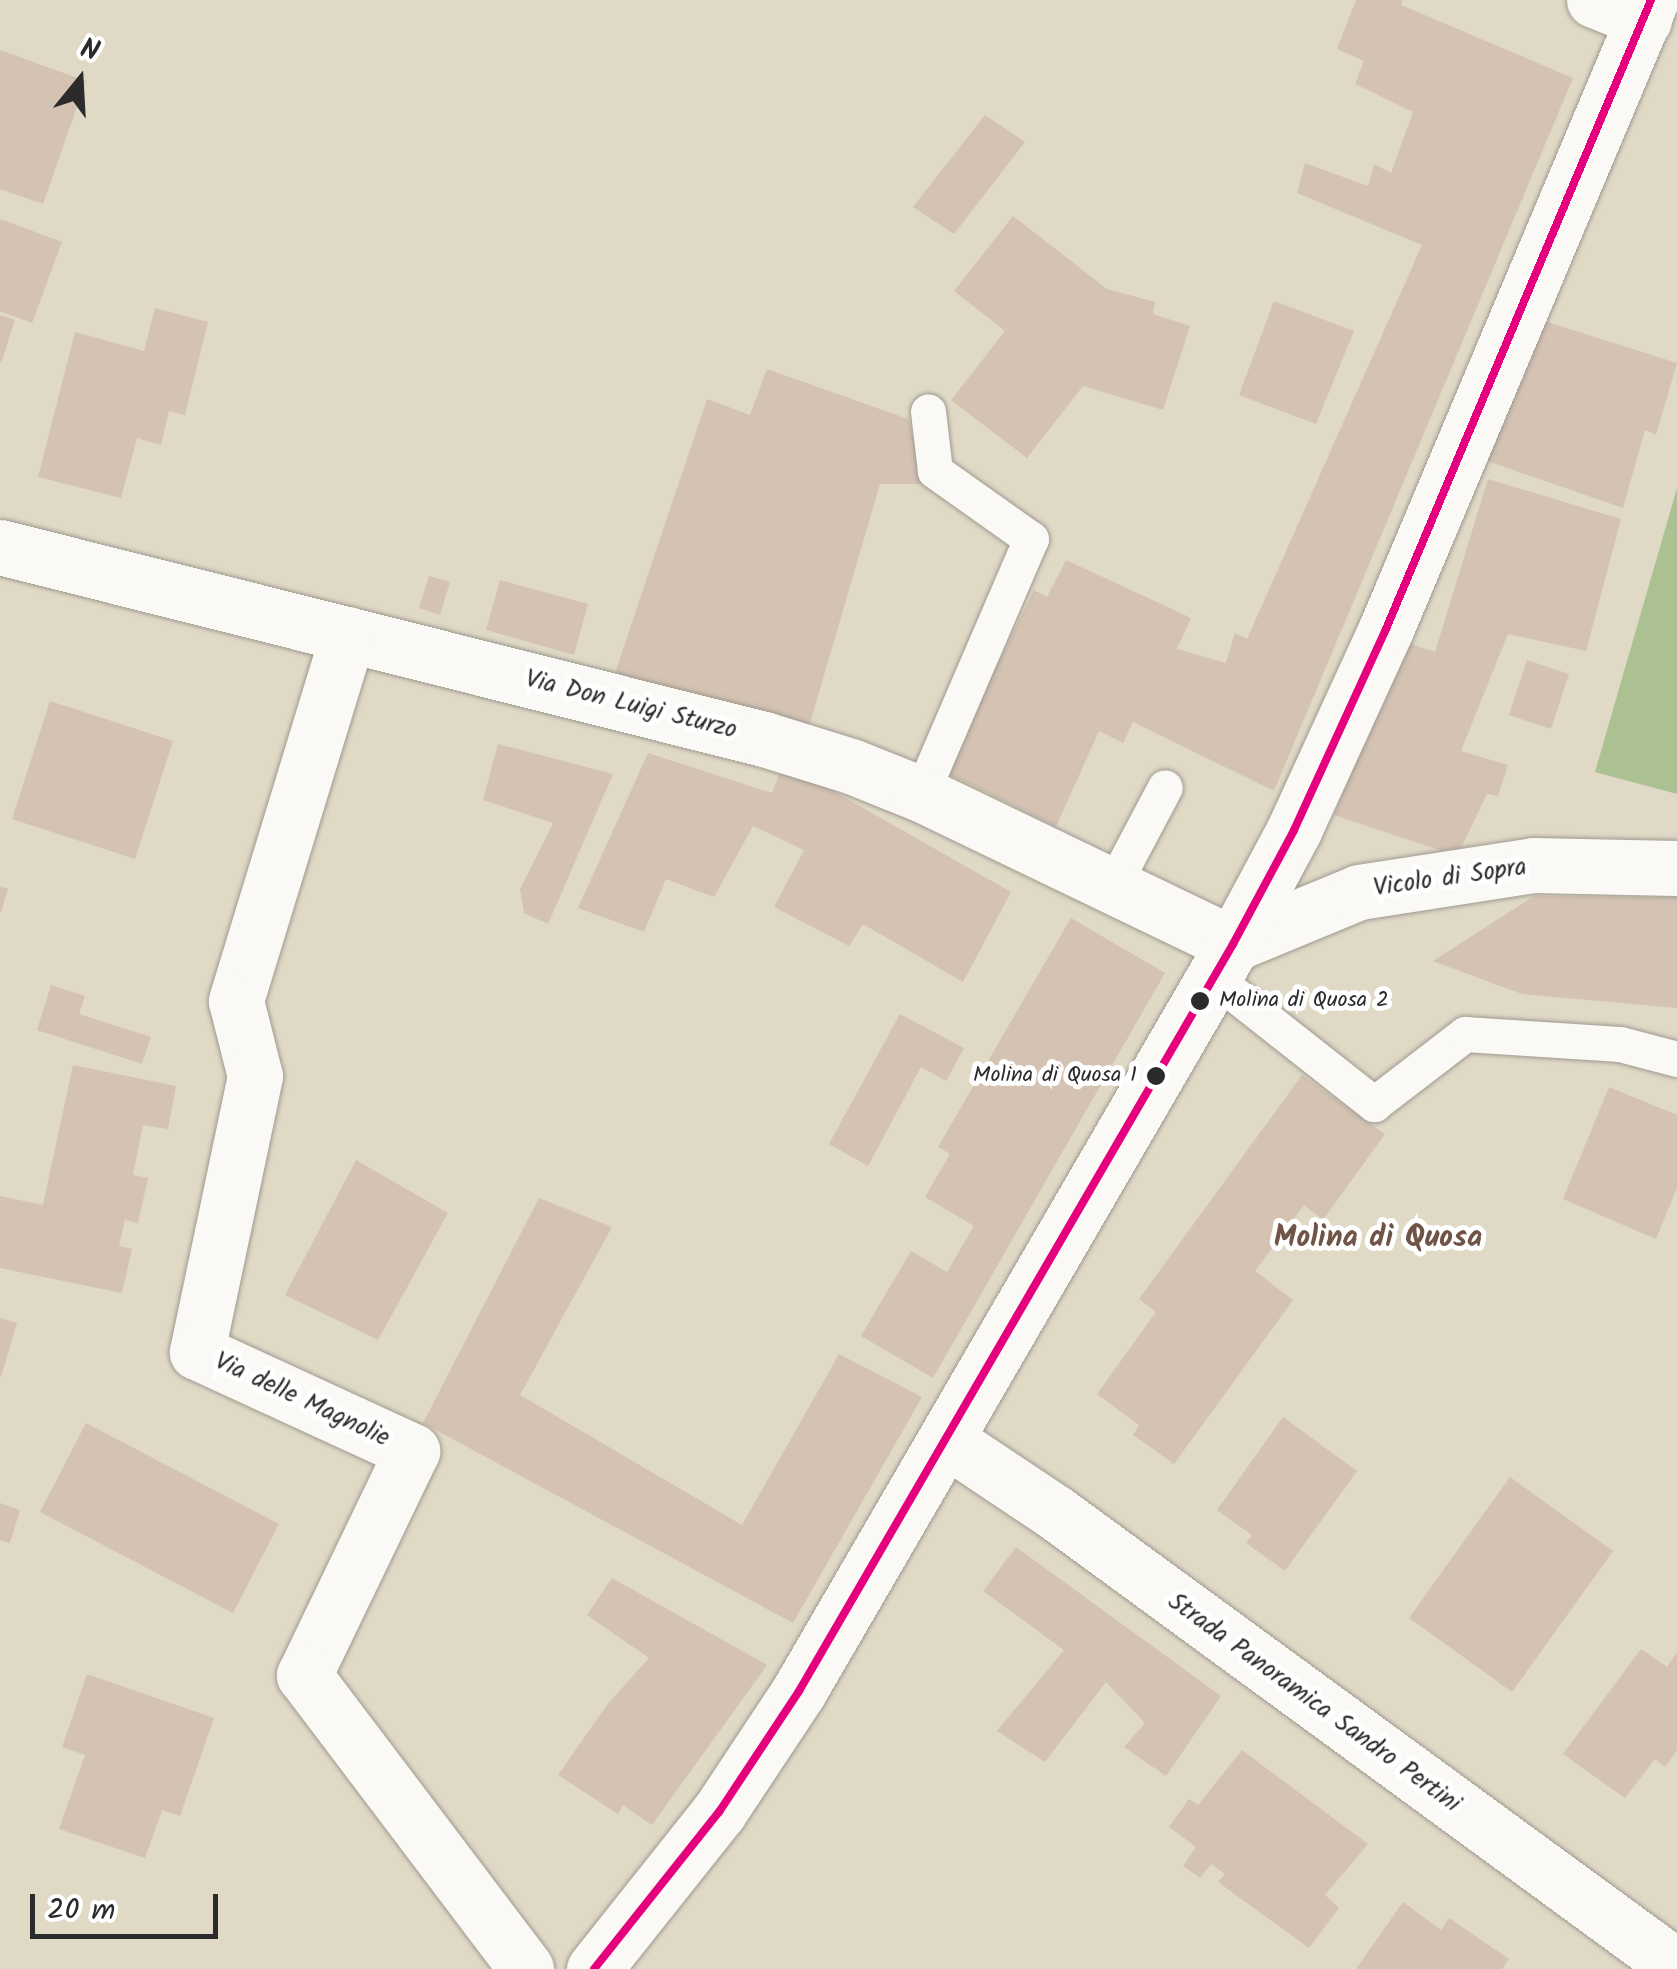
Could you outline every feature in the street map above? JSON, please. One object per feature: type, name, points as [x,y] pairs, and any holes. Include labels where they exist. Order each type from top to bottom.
[{"type":"street","points":[[594,1969],[720,1812],[799,1691],[1224,961],[1294,830],[1386,629],[1648,10],[1594,0]]},
{"type":"street","name":"Via Don Luigi Sturzo","points":[[0,547],[764,739],[920,794],[1111,889],[1224,961]]},
{"type":"street","name":"Via delle Magnolie","points":[[348,634],[236,1001],[255,1076],[197,1352],[412,1451],[304,1675],[526,1969]]},
{"type":"street","name":"Vicolo di Sopra","points":[[1224,961],[1359,892],[1533,865],[1677,868]]},
{"type":"street","name":"Strada Panoramica Sandro Pertini","points":[[948,1441],[1056,1513],[1677,1967]]},
{"type":"lane","points":[[920,794],[1031,540],[934,471],[928,411]]},
{"type":"lane","points":[[1111,889],[1165,787]]},
{"type":"lane","points":[[1224,961],[1374,1104],[1465,1034],[1620,1044],[1677,1060]]},
{"type":"green space","points":[[1677,488],[1677,794],[1595,772]]},
{"type":"building","points":[[1356,0],[1403,0],[1401,5],[1573,78],[1274,791],[1133,722],[1123,743],[1099,731],[1056,827],[944,772],[1034,590],[1047,597],[1066,560],[1191,618],[1177,649],[1226,663],[1235,633],[1247,639],[1422,245],[1297,193],[1305,163],[1368,186],[1374,164],[1391,173],[1413,112],[1355,84],[1364,61],[1337,49]]},
{"type":"building","points":[[0,50],[86,81],[43,204],[0,189]]},
{"type":"building","points":[[985,115],[1025,142],[954,234],[913,207]]},
{"type":"building","points":[[1013,216],[1107,289],[1155,302],[1153,314],[1190,326],[1163,410],[1083,386],[1027,458],[951,400],[1005,331],[954,291]]},
{"type":"building","points":[[0,219],[62,242],[32,323],[0,311]]},
{"type":"building","points":[[1274,301],[1354,331],[1316,424],[1239,395]]},
{"type":"building","points":[[155,308],[208,322],[185,415],[169,411],[161,445],[137,438],[121,498],[38,477],[75,332],[144,351]]},
{"type":"building","points":[[0,315],[15,320],[1,363],[0,363]]},
{"type":"building","points":[[1541,320],[1677,363],[1656,435],[1645,430],[1623,508],[1487,461]]},
{"type":"building","points":[[767,369],[908,419],[927,484],[880,484],[808,730],[615,673],[707,399],[750,415]]},
{"type":"building","points":[[1488,479],[1621,519],[1586,651],[1508,634],[1461,751],[1508,765],[1498,796],[1487,794],[1457,856],[1334,815],[1404,642],[1435,652]]},
{"type":"building","points":[[429,576],[450,582],[440,615],[419,608]]},
{"type":"building","points":[[500,580],[588,604],[574,655],[486,630]]},
{"type":"building","points":[[1527,660],[1569,674],[1551,729],[1509,715]]},
{"type":"building","points":[[50,701],[173,741],[135,859],[12,819]]},
{"type":"building","points":[[498,744],[613,774],[548,924],[524,913],[520,889],[553,823],[483,800]]},
{"type":"building","points":[[648,753],[772,793],[784,763],[1011,892],[963,982],[863,924],[849,946],[774,907],[804,850],[753,826],[714,897],[666,879],[644,932],[578,908]]},
{"type":"building","points":[[0,886],[8,889],[1,912],[0,912]]},
{"type":"building","points":[[1534,896],[1677,897],[1677,1008],[1522,994],[1433,961]]},
{"type":"building","points":[[1071,918],[1165,973],[933,1378],[861,1336],[911,1251],[947,1272],[974,1226],[925,1197],[950,1154],[938,1147]]},
{"type":"building","points":[[51,985],[85,996],[79,1014],[151,1037],[142,1064],[37,1030]]},
{"type":"building","points":[[900,1014],[964,1048],[946,1081],[921,1067],[868,1166],[829,1144]]},
{"type":"building","points":[[73,1065],[176,1086],[168,1129],[143,1125],[133,1175],[148,1178],[138,1223],[125,1220],[119,1246],[132,1249],[122,1293],[0,1268],[0,1196],[43,1205]]},
{"type":"building","points":[[1302,1075],[1385,1134],[1323,1220],[1304,1205],[1255,1271],[1293,1300],[1174,1464],[1133,1435],[1139,1425],[1097,1394],[1156,1312],[1139,1299]]},
{"type":"building","points":[[1609,1087],[1677,1115],[1677,1188],[1656,1239],[1563,1199]]},
{"type":"building","points":[[356,1160],[448,1213],[378,1340],[285,1295]]},
{"type":"building","points":[[539,1198],[612,1227],[520,1395],[742,1525],[839,1354],[922,1397],[793,1623],[423,1423]]},
{"type":"building","points":[[0,1318],[17,1323],[1,1377],[0,1377]]},
{"type":"building","points":[[1283,1417],[1357,1471],[1285,1571],[1246,1543],[1252,1535],[1217,1510]]},
{"type":"building","points":[[86,1423],[279,1524],[233,1613],[40,1512]]},
{"type":"building","points":[[1510,1477],[1613,1551],[1512,1692],[1409,1618]]},
{"type":"building","points":[[0,1503],[20,1510],[10,1543],[0,1540]]},
{"type":"building","points":[[1016,1547],[1221,1696],[1166,1776],[1124,1747],[1145,1723],[1106,1682],[1045,1762],[997,1731],[1064,1650],[983,1591]]},
{"type":"building","points":[[612,1578],[767,1665],[652,1825],[623,1805],[618,1814],[558,1775],[607,1705],[649,1658],[587,1615]]},
{"type":"building","points":[[1641,1649],[1667,1667],[1677,1652],[1677,1750],[1665,1767],[1655,1759],[1625,1798],[1563,1754]]},
{"type":"building","points":[[87,1674],[214,1718],[180,1816],[162,1810],[145,1858],[59,1829],[85,1755],[62,1747]]},
{"type":"building","points":[[1242,1750],[1368,1844],[1325,1895],[1339,1908],[1309,1948],[1218,1882],[1225,1874],[1211,1864],[1200,1878],[1183,1866],[1196,1847],[1169,1827],[1189,1799],[1198,1805]]},
{"type":"building","points":[[1403,1902],[1441,1930],[1449,1918],[1509,1959],[1502,1969],[1356,1969]]},
{"type":"transit line","points":[[594,1969],[719,1812],[799,1691],[1233,944],[1294,830],[1386,629],[1651,0]]},
{"type":"place","name":"Molina di Quosa 2","points":[[1200,1001]]},
{"type":"place","name":"Molina di Quosa 1","points":[[1156,1076]]},
{"type":"district","name":"Molina di Quosa","points":[[1378,1238]]}]
